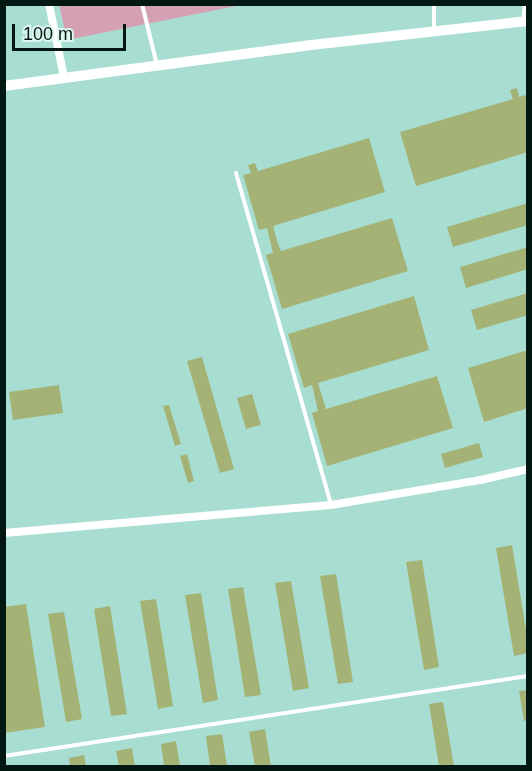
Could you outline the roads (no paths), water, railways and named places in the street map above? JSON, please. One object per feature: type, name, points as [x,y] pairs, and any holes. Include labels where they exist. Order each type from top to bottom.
[{"type":"street","points":[[49,4],[64,78]]},
{"type":"street","points":[[4,87],[434,30],[525,21]]},
{"type":"street","points":[[4,533],[331,505],[482,480],[528,469]]},
{"type":"lane","points":[[142,4],[157,66]]},
{"type":"lane","points":[[434,4],[434,30]]},
{"type":"lane","points":[[525,4],[525,21]]},
{"type":"lane","points":[[236,173],[331,505]]},
{"type":"lane","points":[[4,756],[528,676]]}]
